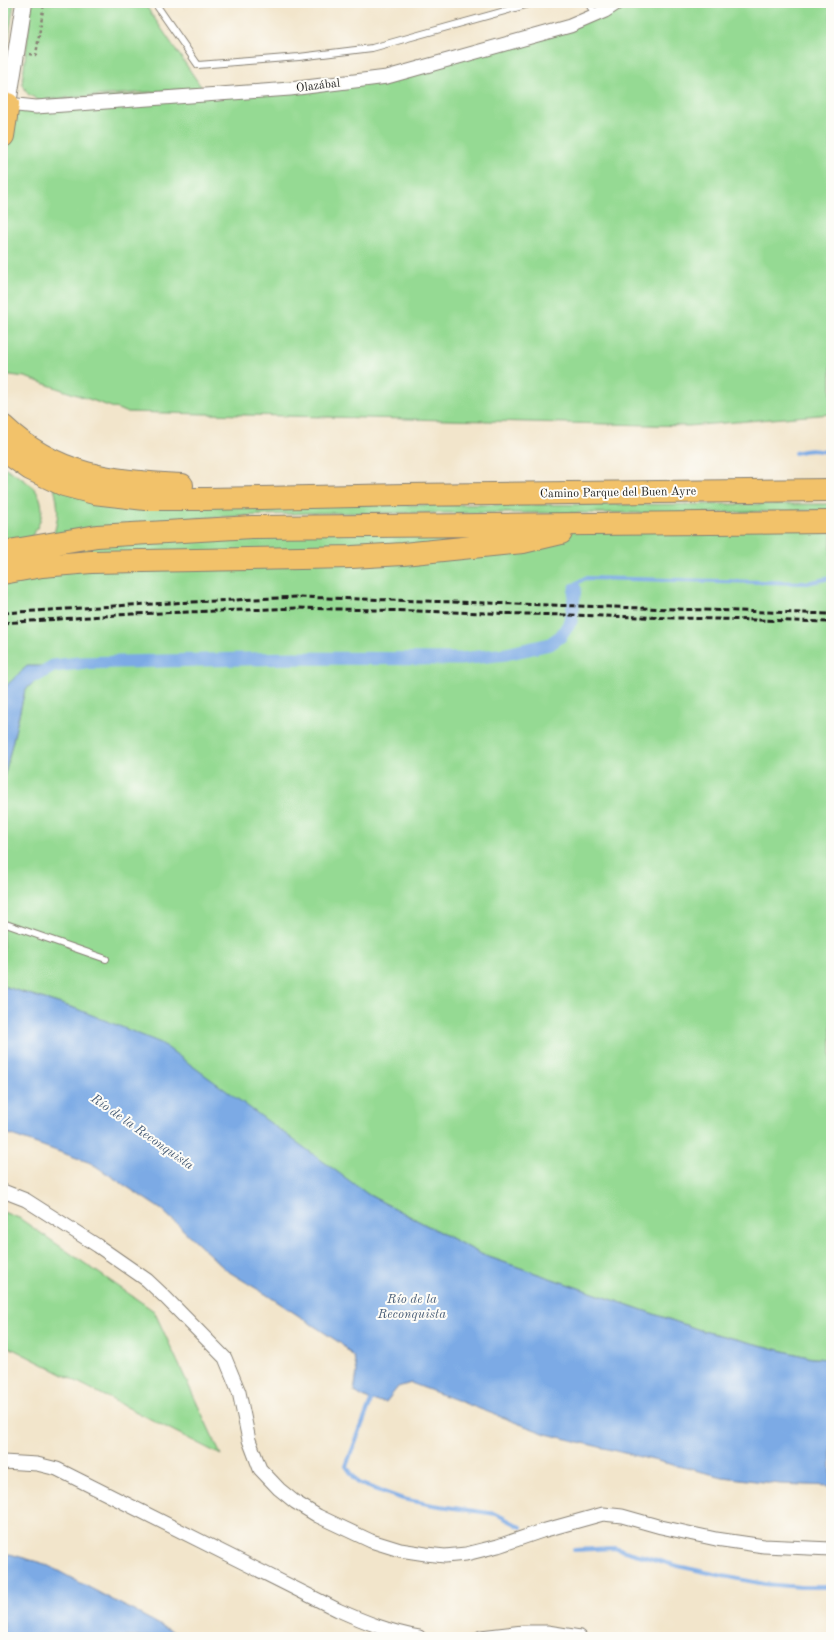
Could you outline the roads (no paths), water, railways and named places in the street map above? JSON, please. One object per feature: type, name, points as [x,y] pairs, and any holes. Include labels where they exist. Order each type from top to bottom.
[{"type":"highway","points":[[3,136],[8,104]]},
{"type":"highway","points":[[3,426],[27,446],[50,460],[80,472],[119,481],[150,484],[405,495]]},
{"type":"highway","points":[[3,450],[30,469],[53,481],[83,491],[118,496],[179,500],[405,495]]},
{"type":"highway","name":"Camino Parque del Buen Ayre","points":[[405,495],[831,490]]},
{"type":"highway","points":[[3,552],[97,536],[252,527],[831,522]]},
{"type":"highway","points":[[3,573],[42,566],[91,562],[352,557],[522,542],[597,524]]},
{"type":"street","points":[[8,104],[24,3]]},
{"type":"street","name":"Olazábal","points":[[8,104],[36,107],[290,89],[387,77],[570,26],[617,3]]},
{"type":"street","points":[[3,1191],[26,1200],[92,1242],[147,1280],[164,1296],[225,1358],[239,1392],[249,1440],[260,1469],[279,1489],[295,1502],[318,1516],[371,1541],[400,1550],[426,1554],[446,1556],[466,1554],[498,1546],[542,1531],[603,1514],[622,1516],[661,1527],[716,1539],[764,1546],[831,1549]]},
{"type":"street","points":[[3,1462],[37,1464],[56,1469],[338,1610],[381,1628],[419,1637]]},
{"type":"street","points":[[481,1637],[523,1632],[547,1632],[580,1637]]},
{"type":"lane","points":[[155,3],[198,65],[299,57],[372,48],[533,3]]},
{"type":"lane","points":[[588,3],[601,11]]},
{"type":"lane","points":[[3,923],[106,959]]},
{"type":"water","points":[[27,666],[53,666],[25,690],[3,782],[3,692],[7,685]]},
{"type":"water","name":"Río de la Reconquista","points":[[3,986],[77,1009],[161,1043],[369,1195],[483,1255],[703,1331],[812,1358],[831,1359],[831,1486],[780,1484],[723,1477],[546,1434],[411,1383],[398,1387],[386,1402],[371,1401],[354,1392],[357,1372],[354,1357],[340,1343],[226,1270],[162,1210],[91,1163],[3,1132]]},
{"type":"water","points":[[10,1554],[45,1564],[183,1637],[3,1637],[3,1555]]},
{"type":"waterway","points":[[795,453],[813,450],[831,453]]},
{"type":"waterway","points":[[575,589],[577,583],[585,578],[807,583],[831,578]]},
{"type":"waterway","points":[[38,675],[53,666],[79,663],[292,658],[460,659],[506,654],[550,644],[561,636],[571,621],[575,589]]},
{"type":"waterway","points":[[371,1401],[346,1466],[358,1483],[403,1499],[496,1514],[521,1527]]},
{"type":"waterway","points":[[574,1550],[614,1548],[678,1566],[765,1584],[801,1587],[831,1587]]},
{"type":"railway","points":[[3,613],[297,597],[831,614]]},
{"type":"railway","points":[[3,623],[132,614],[299,608],[831,622]]}]
